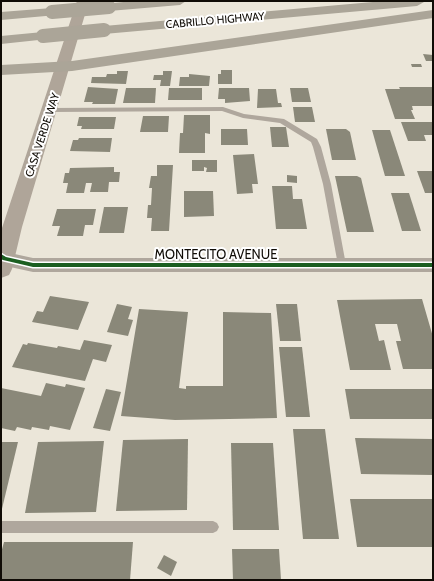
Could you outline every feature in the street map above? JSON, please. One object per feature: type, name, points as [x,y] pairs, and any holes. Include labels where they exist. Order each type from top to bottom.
[{"type":"highway","name":"CABRILLO HIGHWAY","points":[[1,16],[180,1]]},
{"type":"highway","name":"CABRILLO HIGHWAY","points":[[1,40],[429,1]]},
{"type":"highway","points":[[1,70],[63,67],[433,14]]},
{"type":"main road","name":"CASA VERDE WAY","points":[[2,261],[83,1]]},
{"type":"street","name":"MONTECITO AVENUE","points":[[2,261],[33,265],[433,265]]},
{"type":"lane","points":[[50,110],[223,109],[243,116],[282,120],[307,135],[317,147],[327,184],[342,265]]},
{"type":"lane","points":[[1,527],[213,527]]},
{"type":"building","points":[[423,54],[433,55],[433,61],[426,61]]},
{"type":"building","points":[[411,64],[421,64],[422,67],[412,67]]},
{"type":"building","points":[[221,70],[232,70],[232,84],[218,84],[218,74],[221,74]]},
{"type":"building","points":[[117,71],[128,71],[126,84],[91,83],[92,77],[106,77],[107,74],[117,74]]},
{"type":"building","points":[[163,71],[172,71],[170,86],[160,86],[161,80],[153,80],[154,75],[163,75]]},
{"type":"building","points":[[189,74],[210,76],[209,86],[179,86],[180,77],[189,77]]},
{"type":"building","points":[[88,87],[118,89],[115,104],[92,104],[93,102],[84,102]]},
{"type":"building","points":[[399,87],[433,87],[433,106],[412,106],[413,110],[411,110],[415,119],[395,119],[385,89],[400,89]]},
{"type":"building","points":[[126,88],[156,88],[155,103],[123,103]]},
{"type":"building","points":[[169,88],[202,88],[202,100],[168,100]]},
{"type":"building","points":[[219,88],[249,88],[250,101],[225,103],[225,99],[218,99]]},
{"type":"building","points":[[290,88],[308,88],[311,102],[292,102]]},
{"type":"building","points":[[258,89],[276,89],[278,103],[281,103],[282,107],[257,108]]},
{"type":"building","points":[[293,107],[312,107],[315,122],[295,122]]},
{"type":"building","points":[[184,115],[210,115],[210,134],[205,133],[205,153],[179,153],[180,133],[183,133]]},
{"type":"building","points":[[143,116],[169,116],[168,132],[140,132]]},
{"type":"building","points":[[79,117],[116,117],[114,129],[81,129],[82,126],[77,126]]},
{"type":"building","points":[[401,122],[433,122],[433,135],[424,135],[426,141],[408,141]]},
{"type":"building","points":[[270,127],[286,127],[289,147],[272,147]]},
{"type":"building","points":[[221,129],[247,129],[248,145],[221,145]]},
{"type":"building","points":[[326,129],[346,129],[350,132],[356,160],[332,160]]},
{"type":"building","points":[[372,130],[390,130],[405,176],[385,176]]},
{"type":"building","points":[[79,138],[112,138],[110,152],[70,151],[73,140],[78,140]]},
{"type":"building","points":[[254,154],[258,184],[252,184],[253,193],[237,194],[233,155]]},
{"type":"building","points":[[192,160],[217,160],[217,172],[206,172],[207,168],[204,167],[204,171],[192,171]]},
{"type":"building","points":[[157,165],[173,165],[169,231],[151,231],[152,218],[147,218],[148,205],[151,205],[152,188],[149,188],[151,176],[157,176]]},
{"type":"building","points":[[114,167],[114,172],[120,172],[119,182],[109,182],[108,192],[90,192],[92,183],[86,183],[84,193],[66,193],[68,183],[63,183],[65,173],[69,173],[70,168]]},
{"type":"building","points":[[417,171],[433,171],[433,193],[425,193]]},
{"type":"building","points":[[287,175],[297,176],[297,183],[287,182]]},
{"type":"building","points":[[335,176],[357,176],[361,178],[374,232],[347,232]]},
{"type":"building","points":[[272,186],[292,186],[293,199],[302,199],[307,229],[276,229]]},
{"type":"building","points":[[184,191],[213,191],[214,216],[184,217]]},
{"type":"building","points":[[391,193],[409,193],[421,231],[402,231]]},
{"type":"building","points":[[104,207],[128,207],[124,233],[99,233]]},
{"type":"building","points":[[57,209],[96,209],[93,225],[85,225],[83,236],[57,236],[60,226],[52,226]]},
{"type":"building","points":[[50,296],[89,302],[78,330],[32,322],[37,311],[43,312]]},
{"type":"building","points":[[422,299],[433,337],[433,369],[403,369],[396,341],[401,341],[397,324],[375,324],[379,341],[384,340],[391,370],[350,370],[337,300]]},
{"type":"building","points":[[117,304],[132,307],[128,319],[133,320],[128,336],[107,332]]},
{"type":"building","points":[[276,304],[297,304],[301,341],[280,341]]},
{"type":"building","points":[[139,309],[188,312],[179,388],[186,389],[186,386],[223,386],[223,312],[271,313],[277,418],[175,420],[121,416]]},
{"type":"building","points":[[84,340],[112,345],[106,362],[93,359],[85,381],[12,367],[23,344],[27,345],[28,343],[57,348],[58,346],[80,350]]},
{"type":"building","points":[[279,347],[302,347],[310,417],[286,417]]},
{"type":"building","points":[[46,383],[65,387],[66,384],[85,388],[70,430],[50,426],[49,430],[32,427],[31,430],[17,427],[15,431],[1,428],[1,388],[41,396]]},
{"type":"building","points":[[106,389],[121,392],[110,431],[93,428]]},
{"type":"building","points":[[345,389],[433,389],[433,419],[350,419]]},
{"type":"building","points":[[293,429],[325,429],[339,539],[303,539]]},
{"type":"building","points":[[355,438],[433,439],[433,475],[361,474]]},
{"type":"building","points":[[188,439],[187,510],[116,511],[123,440]]},
{"type":"building","points":[[104,441],[96,512],[25,513],[38,442]]},
{"type":"building","points":[[1,442],[18,442],[1,513]]},
{"type":"building","points":[[231,443],[273,443],[279,530],[233,530]]},
{"type":"building","points":[[350,499],[433,499],[433,547],[357,547]]},
{"type":"building","points":[[4,542],[133,542],[130,580],[1,580],[1,553]]},
{"type":"building","points":[[232,549],[279,549],[281,580],[233,580]]},
{"type":"building","points":[[164,555],[177,562],[171,576],[157,568]]},
{"type":"cycle path","points":[[1,256],[5,259],[33,265],[433,265]]}]
